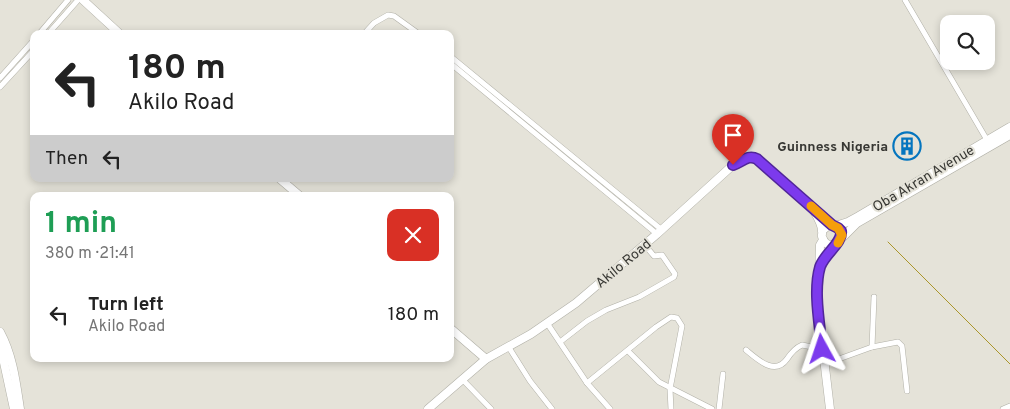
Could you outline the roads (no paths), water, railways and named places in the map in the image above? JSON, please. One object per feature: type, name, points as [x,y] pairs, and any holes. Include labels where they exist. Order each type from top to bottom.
[{"type":"street","points":[[42,30],[68,0]]},
{"type":"street","points":[[52,30],[78,0]]},
{"type":"street","points":[[83,0],[116,30]]},
{"type":"street","points":[[905,0],[987,140]]},
{"type":"street","points":[[368,30],[374,23],[388,15],[394,16],[413,30]]},
{"type":"street","points":[[0,78],[30,44]]},
{"type":"street","points":[[0,87],[30,54]]},
{"type":"street","points":[[454,60],[489,92]]},
{"type":"street","points":[[454,66],[489,92],[659,232]]},
{"type":"street","name":"Oba Akran Avenue","points":[[833,225],[848,222],[864,214],[1010,127]]},
{"type":"street","name":"Oba Akran Avenue","points":[[821,266],[838,242],[857,223],[1010,135]]},
{"type":"street","name":"Akilo Road","points":[[428,409],[461,378],[486,359],[547,323],[576,303],[733,165],[750,157],[757,159],[833,225]]},
{"type":"street","points":[[284,182],[295,192]]},
{"type":"street","name":"Akilo Road","points":[[810,205],[822,230]]},
{"type":"street","points":[[823,240],[827,244],[838,242],[841,231],[833,225],[826,226],[822,230],[823,240],[820,245],[821,266],[818,280],[818,308],[830,409]]},
{"type":"street","points":[[560,342],[587,321],[606,310],[639,297],[674,277],[675,274],[664,256],[654,256],[644,244]]},
{"type":"street","points":[[872,347],[874,297]]},
{"type":"street","points":[[587,383],[664,321],[671,317],[677,318],[682,326],[670,389],[671,409]]},
{"type":"street","points":[[547,323],[587,383],[610,409]]},
{"type":"street","points":[[454,331],[486,359]]},
{"type":"street","points":[[0,332],[14,373],[20,409]]},
{"type":"street","points":[[825,364],[872,347],[894,342],[900,343],[902,346],[906,391]]},
{"type":"street","points":[[0,344],[14,409]]},
{"type":"street","points":[[508,346],[530,381],[552,409]]},
{"type":"street","points":[[746,350],[771,366],[778,367],[783,365],[792,351],[799,346],[822,349]]},
{"type":"street","points":[[628,351],[659,382],[712,409]]},
{"type":"street","points":[[719,409],[723,374]]},
{"type":"street","points":[[461,378],[491,409]]},
{"type":"street","points":[[1004,409],[1010,406]]},
{"type":"waterway","points":[[888,242],[1010,364]]},
{"type":"place","name":"Guinness Nigeria","points":[[907,146]]}]
